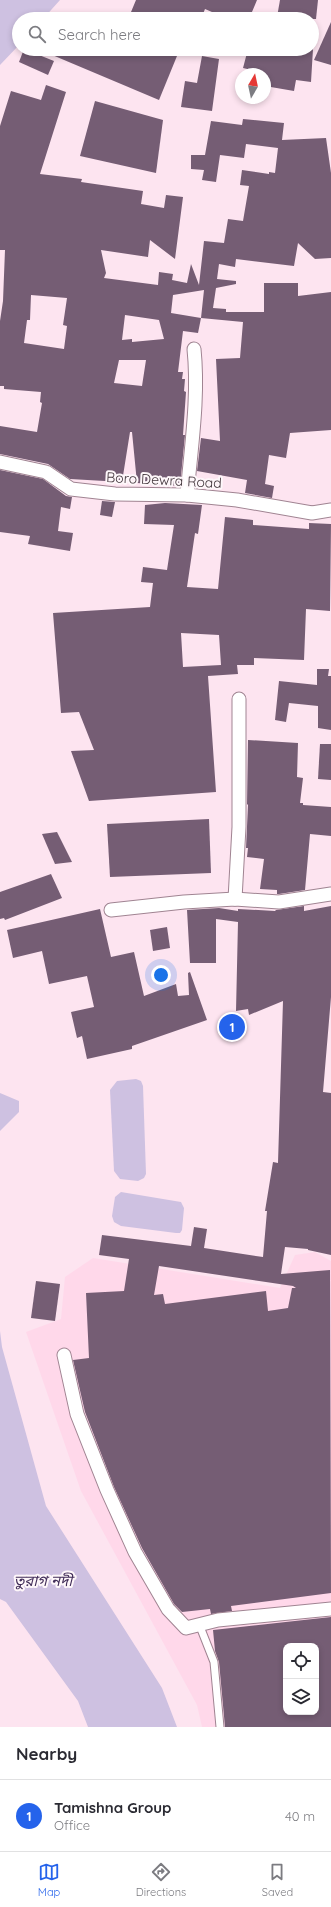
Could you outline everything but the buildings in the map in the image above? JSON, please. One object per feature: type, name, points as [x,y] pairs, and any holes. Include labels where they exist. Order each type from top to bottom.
[{"type":"street","points":[[187,495],[194,410],[196,368],[194,349]]},
{"type":"street","name":"Boro Dewra Road","points":[[0,462],[46,472],[71,489],[115,494],[187,495],[237,500],[312,513],[331,510]]},
{"type":"street","points":[[234,900],[239,827],[239,699]]},
{"type":"street","points":[[111,910],[184,902],[234,900],[279,902],[331,894]]},
{"type":"street","points":[[64,1355],[77,1414],[107,1490],[135,1552],[168,1609],[186,1628],[218,1620],[331,1609]]},
{"type":"lane","points":[[200,1624],[214,1662],[220,1727]]},
{"type":"shaded area","points":[[315,1252],[331,1261],[331,1727],[202,1727],[197,1705],[81,1491],[26,1332],[61,1319],[65,1277],[93,1258],[280,1288],[295,1255]]},
{"type":"water","points":[[0,0],[60,0],[49,12],[12,12],[12,52],[0,65]]},
{"type":"water","points":[[136,1079],[141,1081],[143,1086],[146,1174],[144,1178],[138,1181],[120,1179],[114,1171],[110,1090],[117,1081]]},
{"type":"water","points":[[0,1093],[19,1101],[19,1112],[0,1131]]},
{"type":"water","points":[[121,1192],[181,1202],[184,1208],[182,1230],[180,1233],[176,1233],[121,1226],[114,1222],[112,1216],[115,1197]]},
{"type":"water","name":"তুরাগ নদী","points":[[0,1331],[2,1347],[46,1506],[162,1688],[177,1727],[88,1727],[78,1701],[6,1602],[0,1599]]},
{"type":"place","name":"Tamishna Group","points":[[232,1027]]}]
